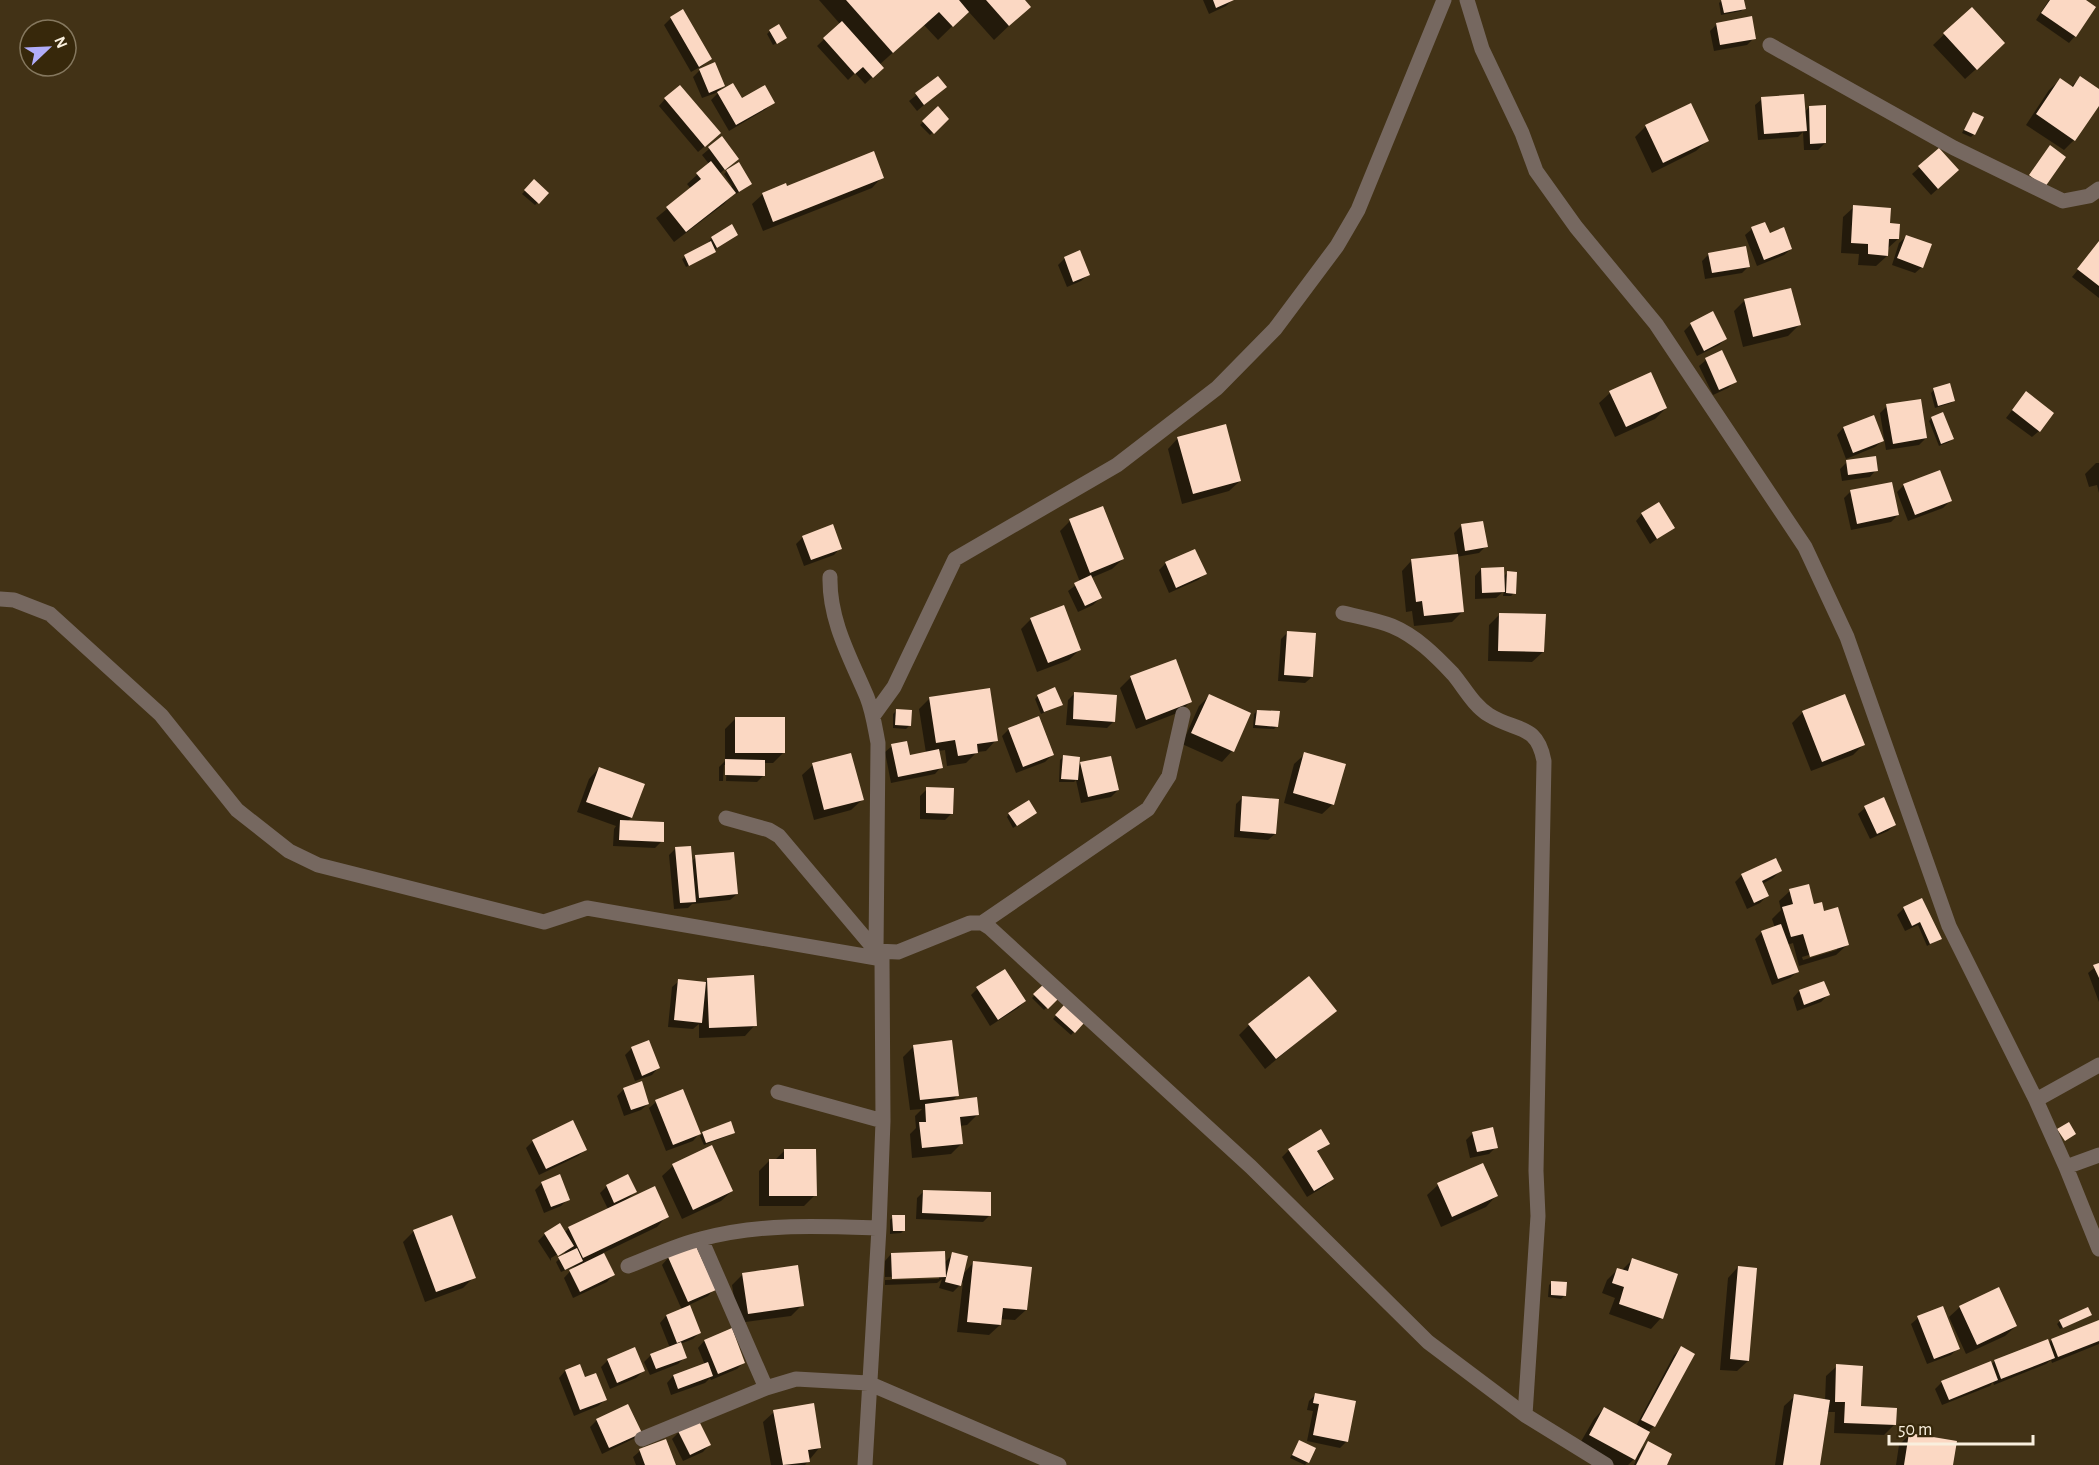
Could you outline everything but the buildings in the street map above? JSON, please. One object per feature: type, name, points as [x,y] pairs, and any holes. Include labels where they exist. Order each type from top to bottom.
[{"type":"street","points":[[873,716],[894,687],[955,559],[1117,465],[1217,388],[1275,329],[1331,255],[1358,210],[1444,0]]},
{"type":"street","points":[[1467,0],[1482,49],[1522,133],[1536,171],[1545,186],[1656,324],[1805,547],[1847,637],[1949,926],[2036,1100],[2099,1249]]},
{"type":"street","points":[[1770,45],[1954,148],[2063,201],[2089,196],[2099,189]]},
{"type":"street","points":[[830,578],[831,599],[845,650],[868,699],[878,743],[879,955],[883,1121],[865,1465]]},
{"type":"street","points":[[0,599],[14,600],[50,614],[161,715],[237,810],[289,851],[318,865],[544,922],[587,908],[879,955],[898,952],[970,923],[982,923],[1251,1167],[1428,1342],[1526,1415],[1606,1465]]},
{"type":"street","points":[[1343,613],[1392,626],[1426,646],[1454,675],[1478,706],[1489,715],[1533,734],[1541,746],[1544,761],[1538,1216],[1526,1415]]},
{"type":"street","points":[[982,923],[1148,809],[1169,776],[1183,714]]},
{"type":"street","points":[[726,818],[769,830],[779,836],[879,955]]},
{"type":"street","points":[[2036,1100],[2099,1065]]},
{"type":"street","points":[[778,1092],[883,1121]]},
{"type":"street","points":[[2066,1167],[2099,1155]]},
{"type":"street","points":[[628,1266],[701,1239],[789,1226],[879,1228]]},
{"type":"street","points":[[701,1239],[766,1388]]},
{"type":"street","points":[[642,1439],[766,1388],[796,1379],[868,1383],[1059,1465]]}]
